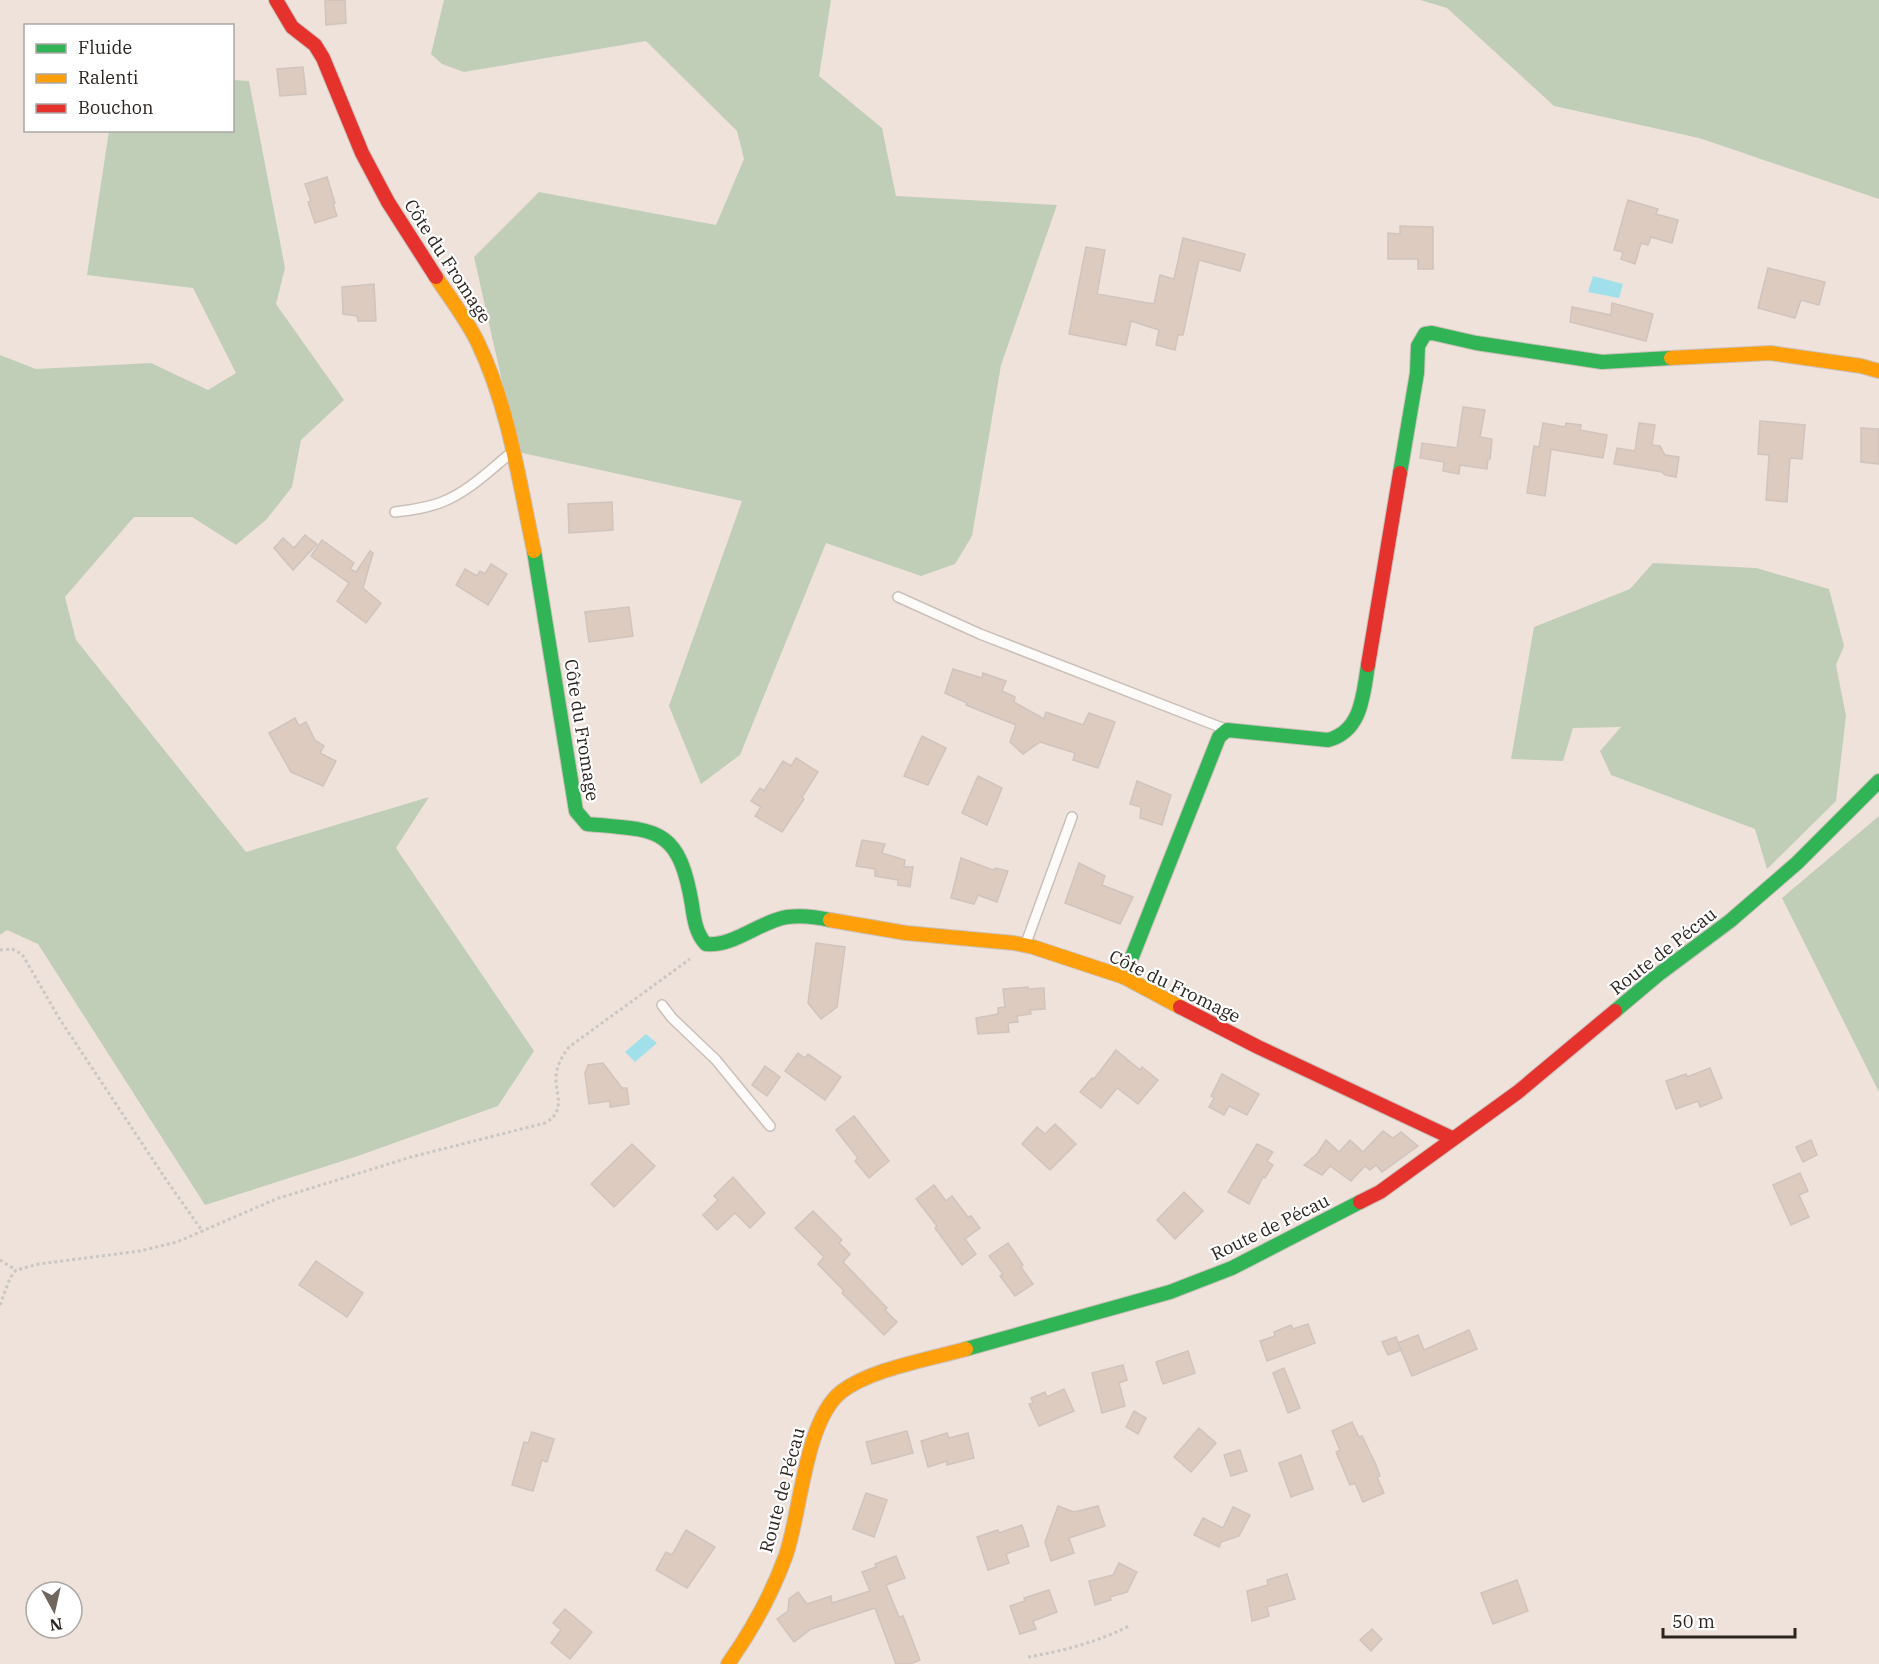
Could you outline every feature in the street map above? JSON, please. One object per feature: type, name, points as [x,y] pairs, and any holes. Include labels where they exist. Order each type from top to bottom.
[{"type":"street","name":"Côte du Fromage","points":[[276,0],[292,27],[315,45],[323,58],[362,153],[383,192],[477,340],[491,372],[507,424],[540,578],[576,811],[587,824],[652,831],[671,844],[679,855],[696,927],[704,943],[719,944],[778,919],[801,915],[891,931],[1025,945],[1124,977],[1258,1047],[1452,1138]]},
{"type":"street","points":[[1124,977],[1218,737],[1227,730],[1328,740],[1341,737],[1350,730],[1356,720],[1360,710],[1417,373],[1418,346],[1425,334],[1432,333],[1476,343],[1602,362],[1770,353],[1862,366],[1879,371]]},
{"type":"street","name":"Route de Pécau","points":[[728,1664],[752,1629],[769,1596],[790,1539],[818,1426],[834,1399],[842,1392],[882,1372],[1170,1292],[1232,1268],[1380,1192],[1518,1092],[1659,974],[1730,921],[1797,862],[1879,781]]},
{"type":"lane","points":[[395,512],[443,502],[473,484],[513,451]]},
{"type":"lane","points":[[898,597],[980,634],[1227,730]]},
{"type":"lane","points":[[1025,945],[1072,817]]},
{"type":"lane","points":[[662,1005],[672,1018],[716,1060],[771,1126]]},
{"type":"path","points":[[0,1305],[10,1278],[16,1270],[39,1264],[140,1251],[177,1242],[276,1199],[411,1156],[527,1128],[552,1119],[557,1112],[556,1076],[559,1061],[569,1047],[708,945]]},
{"type":"path","points":[[0,950],[12,949],[22,954],[59,1018],[203,1232]]},
{"type":"path","points":[[0,1260],[16,1270]]},
{"type":"path","points":[[1028,1657],[1067,1649],[1129,1626]]},
{"type":"green space","points":[[444,0],[831,0],[819,76],[882,128],[896,196],[1057,205],[1001,365],[972,536],[955,564],[921,576],[826,543],[740,755],[701,784],[669,706],[742,501],[518,452],[474,257],[539,192],[716,225],[744,159],[737,131],[646,41],[464,72],[442,64],[431,54]]},
{"type":"green space","points":[[1420,0],[1879,0],[1879,199],[1699,138],[1554,106],[1447,8]]},
{"type":"green space","points":[[234,80],[249,81],[285,268],[276,304],[344,400],[301,440],[292,487],[266,520],[236,545],[192,517],[134,517],[65,597],[76,640],[246,852],[429,797],[396,848],[534,1051],[498,1106],[355,1157],[205,1205],[38,944],[7,930],[0,935],[0,355],[36,369],[151,363],[208,390],[236,373],[193,288],[87,275],[109,132],[234,132]]},
{"type":"green space","points":[[1653,563],[1756,568],[1829,589],[1844,646],[1836,665],[1846,716],[1836,801],[1767,869],[1755,829],[1611,775],[1600,751],[1621,727],[1573,728],[1563,761],[1511,759],[1534,627],[1630,589]]},
{"type":"green space","points":[[1879,816],[1879,1092],[1782,898]]},
{"type":"water","points":[[1593,276],[1623,284],[1619,298],[1588,292]]},
{"type":"water","points":[[646,1034],[657,1043],[635,1062],[625,1052]]},
{"type":"building","points":[[325,0],[345,0],[346,23],[326,25]]},
{"type":"building","points":[[303,67],[306,94],[280,96],[277,69]]},
{"type":"building","points":[[327,177],[337,216],[315,223],[305,184]]},
{"type":"building","points":[[1628,200],[1658,209],[1656,214],[1678,220],[1672,243],[1651,237],[1648,245],[1641,243],[1635,264],[1621,259],[1623,252],[1614,250]]},
{"type":"building","points":[[1400,226],[1433,227],[1433,269],[1418,269],[1418,259],[1388,259],[1388,233],[1400,234]]},
{"type":"building","points":[[1183,238],[1245,254],[1240,271],[1199,260],[1183,335],[1178,335],[1175,350],[1156,345],[1159,330],[1131,321],[1126,345],[1069,334],[1086,247],[1105,250],[1097,294],[1154,304],[1160,275],[1174,279]]},
{"type":"building","points":[[1768,268],[1825,282],[1819,305],[1801,300],[1795,318],[1758,308]]},
{"type":"building","points":[[374,284],[376,321],[358,321],[357,316],[343,314],[342,287]]},
{"type":"building","points":[[1612,303],[1653,314],[1646,341],[1570,322],[1572,307],[1611,315]]},
{"type":"building","points":[[1463,407],[1485,410],[1480,437],[1492,439],[1487,469],[1460,465],[1459,474],[1443,471],[1444,462],[1420,458],[1422,443],[1457,448]]},
{"type":"building","points":[[1760,421],[1805,425],[1802,459],[1790,458],[1787,502],[1766,500],[1769,455],[1758,454]]},
{"type":"building","points":[[1543,423],[1565,427],[1566,423],[1581,425],[1580,430],[1607,435],[1603,458],[1549,449],[1551,450],[1545,496],[1527,493],[1534,446],[1539,447]]},
{"type":"building","points":[[1639,423],[1655,425],[1652,445],[1660,446],[1665,455],[1679,457],[1676,477],[1665,475],[1662,472],[1614,464],[1617,448],[1635,451]]},
{"type":"building","points":[[1861,428],[1879,429],[1879,464],[1861,462]]},
{"type":"building","points":[[612,502],[613,530],[569,533],[568,504]]},
{"type":"building","points":[[305,535],[317,544],[293,570],[274,548],[283,538],[294,548]]},
{"type":"building","points":[[322,540],[354,563],[350,569],[356,572],[370,551],[373,553],[363,588],[381,603],[366,623],[337,601],[349,583],[311,556]]},
{"type":"building","points":[[491,564],[507,574],[488,605],[456,585],[465,569],[477,576],[480,571],[485,574]]},
{"type":"building","points":[[629,607],[633,636],[589,642],[585,612]]},
{"type":"building","points":[[953,669],[982,678],[983,673],[1006,681],[1002,691],[1015,697],[1014,702],[1044,719],[1046,712],[1083,725],[1089,713],[1115,722],[1098,768],[1073,760],[1075,753],[1040,742],[1023,754],[1010,742],[1016,725],[966,705],[967,703],[945,693]]},
{"type":"building","points":[[295,718],[299,726],[306,722],[315,740],[324,746],[320,753],[336,761],[323,786],[291,772],[269,733]]},
{"type":"building","points":[[922,736],[946,748],[928,785],[904,776]]},
{"type":"building","points":[[796,758],[818,772],[802,797],[804,799],[782,832],[755,816],[761,807],[751,801],[760,788],[764,791],[783,761],[791,766]]},
{"type":"building","points":[[978,776],[1002,788],[987,825],[962,813]]},
{"type":"building","points":[[1137,781],[1171,795],[1162,825],[1140,818],[1141,807],[1130,804]]},
{"type":"building","points":[[862,840],[885,844],[882,853],[905,860],[904,867],[913,867],[910,887],[898,885],[898,880],[875,876],[875,869],[856,866]]},
{"type":"building","points":[[961,858],[993,870],[996,868],[1008,871],[997,902],[978,895],[974,904],[951,898]]},
{"type":"building","points":[[1079,863],[1105,876],[1102,885],[1133,897],[1120,924],[1065,903]]},
{"type":"building","points":[[816,943],[845,947],[837,1007],[821,1019],[808,1003]]},
{"type":"building","points":[[1028,987],[1028,989],[1044,988],[1045,1009],[1030,1010],[1031,1014],[1017,1016],[1018,1022],[1008,1023],[1009,1032],[978,1034],[976,1018],[998,1014],[998,1008],[1005,1007],[1003,989]]},
{"type":"building","points":[[1116,1050],[1140,1070],[1142,1067],[1158,1080],[1138,1104],[1117,1088],[1101,1108],[1080,1092],[1092,1078],[1094,1079]]},
{"type":"building","points":[[798,1053],[805,1058],[808,1054],[841,1077],[825,1100],[785,1071]]},
{"type":"building","points":[[603,1063],[622,1088],[627,1088],[629,1104],[610,1107],[610,1101],[589,1104],[585,1073],[588,1065]]},
{"type":"building","points":[[765,1066],[780,1077],[767,1096],[752,1085]]},
{"type":"building","points":[[1710,1068],[1722,1098],[1700,1107],[1698,1101],[1676,1109],[1666,1081],[1686,1074],[1687,1077]]},
{"type":"building","points":[[1222,1074],[1259,1094],[1247,1115],[1229,1106],[1224,1115],[1209,1107],[1214,1098],[1211,1096]]},
{"type":"building","points":[[854,1116],[889,1161],[869,1178],[855,1161],[858,1158],[836,1130]]},
{"type":"building","points":[[1055,1124],[1076,1144],[1050,1170],[1022,1144],[1037,1127],[1045,1134]]},
{"type":"building","points":[[1383,1131],[1393,1138],[1401,1132],[1418,1146],[1382,1172],[1376,1165],[1370,1170],[1365,1166],[1351,1181],[1330,1166],[1322,1175],[1304,1165],[1317,1154],[1326,1140],[1339,1152],[1350,1140],[1363,1152]]},
{"type":"building","points":[[1811,1140],[1817,1155],[1803,1162],[1796,1147]]},
{"type":"building","points":[[632,1144],[655,1166],[614,1207],[591,1184]]},
{"type":"building","points":[[1257,1144],[1273,1152],[1267,1161],[1273,1165],[1265,1178],[1263,1177],[1249,1204],[1228,1192]]},
{"type":"building","points":[[1800,1173],[1808,1191],[1799,1195],[1809,1217],[1791,1225],[1773,1185]]},
{"type":"building","points":[[733,1177],[765,1213],[750,1228],[735,1213],[717,1230],[703,1215],[718,1200],[714,1196]]},
{"type":"building","points":[[934,1185],[946,1201],[952,1196],[980,1228],[965,1239],[976,1254],[962,1265],[916,1199]]},
{"type":"building","points":[[1184,1192],[1203,1211],[1175,1239],[1157,1220]]},
{"type":"building","points":[[813,1211],[842,1240],[839,1243],[850,1254],[843,1262],[887,1308],[885,1310],[897,1322],[884,1335],[842,1293],[844,1291],[818,1264],[824,1257],[795,1228]]},
{"type":"building","points":[[1008,1243],[1033,1284],[1015,1296],[1000,1276],[1003,1274],[989,1256]]},
{"type":"building","points":[[316,1261],[363,1293],[347,1317],[299,1285]]},
{"type":"building","points":[[1308,1324],[1315,1343],[1267,1361],[1260,1341],[1275,1336],[1274,1332],[1291,1325],[1293,1329]]},
{"type":"building","points":[[1469,1330],[1477,1349],[1412,1376],[1398,1343],[1418,1335],[1424,1350]]},
{"type":"building","points":[[1396,1337],[1401,1350],[1388,1355],[1382,1342]]},
{"type":"building","points":[[1188,1351],[1195,1373],[1163,1384],[1156,1362]]},
{"type":"building","points":[[1123,1365],[1127,1380],[1119,1383],[1125,1406],[1102,1413],[1092,1373]]},
{"type":"building","points":[[1284,1368],[1300,1408],[1288,1413],[1273,1373]]},
{"type":"building","points":[[1064,1389],[1074,1411],[1039,1426],[1029,1404],[1033,1403],[1031,1398],[1045,1392],[1047,1397]]},
{"type":"building","points":[[1134,1411],[1146,1418],[1138,1434],[1126,1427]]},
{"type":"building","points":[[1352,1422],[1359,1437],[1362,1436],[1376,1465],[1380,1476],[1377,1477],[1384,1493],[1363,1502],[1355,1483],[1350,1485],[1336,1452],[1340,1450],[1332,1431]]},
{"type":"building","points":[[1199,1428],[1216,1443],[1191,1472],[1174,1457]]},
{"type":"building","points":[[907,1431],[913,1453],[872,1464],[866,1442]]},
{"type":"building","points":[[532,1432],[554,1439],[547,1462],[542,1460],[533,1491],[512,1485],[524,1442],[528,1443]]},
{"type":"building","points":[[947,1433],[949,1438],[968,1433],[974,1458],[947,1465],[947,1461],[928,1467],[921,1441]]},
{"type":"building","points":[[1240,1450],[1247,1471],[1231,1476],[1224,1455]]},
{"type":"building","points":[[1301,1455],[1313,1489],[1291,1497],[1279,1463]]},
{"type":"building","points":[[866,1493],[887,1500],[874,1537],[853,1529]]},
{"type":"building","points":[[1058,1506],[1074,1512],[1098,1506],[1105,1526],[1069,1538],[1074,1553],[1051,1561],[1045,1542]]},
{"type":"building","points":[[1233,1507],[1250,1515],[1239,1536],[1221,1542],[1219,1547],[1194,1535],[1203,1518],[1223,1528]]},
{"type":"building","points":[[1022,1525],[1029,1546],[1006,1554],[1009,1563],[988,1570],[977,1537],[998,1530],[999,1533]]},
{"type":"building","points":[[686,1530],[715,1547],[687,1588],[656,1570],[666,1552],[672,1555]]},
{"type":"building","points":[[896,1556],[905,1578],[886,1585],[899,1617],[903,1616],[920,1660],[910,1664],[896,1664],[875,1608],[811,1629],[794,1642],[777,1619],[788,1611],[789,1599],[798,1592],[807,1604],[831,1596],[832,1603],[870,1591],[862,1572]]},
{"type":"building","points":[[1119,1563],[1137,1572],[1127,1592],[1095,1605],[1089,1581],[1113,1575]]},
{"type":"building","points":[[1287,1574],[1295,1599],[1267,1607],[1269,1616],[1252,1621],[1247,1591],[1268,1585],[1267,1580]]},
{"type":"building","points":[[1517,1580],[1528,1611],[1493,1624],[1481,1593]]},
{"type":"building","points":[[1049,1590],[1057,1612],[1033,1621],[1036,1629],[1020,1634],[1010,1606],[1025,1601],[1024,1598]]},
{"type":"building","points":[[565,1609],[592,1632],[570,1659],[551,1643],[561,1630],[553,1623]]},
{"type":"building","points":[[1372,1629],[1382,1639],[1371,1651],[1360,1640]]},
{"type":"traffic: fast","points":[[1400,473],[1417,373],[1418,346],[1425,334],[1432,333],[1476,343],[1602,362],[1671,358]]},
{"type":"traffic: fast","points":[[534,551],[576,811],[587,824],[632,828],[648,832],[661,838],[672,847],[687,879],[695,921],[706,944],[727,942],[767,923],[787,917],[830,920]]},
{"type":"traffic: fast","points":[[1124,977],[1219,737],[1227,730],[1328,740],[1339,735],[1348,729],[1359,710],[1368,665]]},
{"type":"traffic: fast","points":[[1615,1011],[1659,974],[1730,921],[1797,863],[1879,781]]},
{"type":"traffic: fast","points":[[966,1349],[1170,1292],[1232,1268],[1360,1202]]},
{"type":"traffic: slow","points":[[436,277],[469,326],[498,393],[512,445],[534,551]]},
{"type":"traffic: slow","points":[[1671,358],[1770,353],[1861,366],[1879,371]]},
{"type":"traffic: slow","points":[[830,920],[906,933],[1014,943],[1033,947],[1124,977],[1180,1007]]},
{"type":"traffic: slow","points":[[728,1664],[761,1611],[786,1555],[812,1445],[819,1424],[829,1406],[841,1392],[868,1377],[966,1349]]},
{"type":"traffic: jam","points":[[276,0],[292,27],[315,45],[323,58],[362,153],[388,202],[436,277]]},
{"type":"traffic: jam","points":[[1368,665],[1400,473]]},
{"type":"traffic: jam","points":[[1180,1007],[1258,1047],[1452,1138]]},
{"type":"traffic: jam","points":[[1360,1202],[1380,1192],[1518,1092],[1615,1011]]}]
